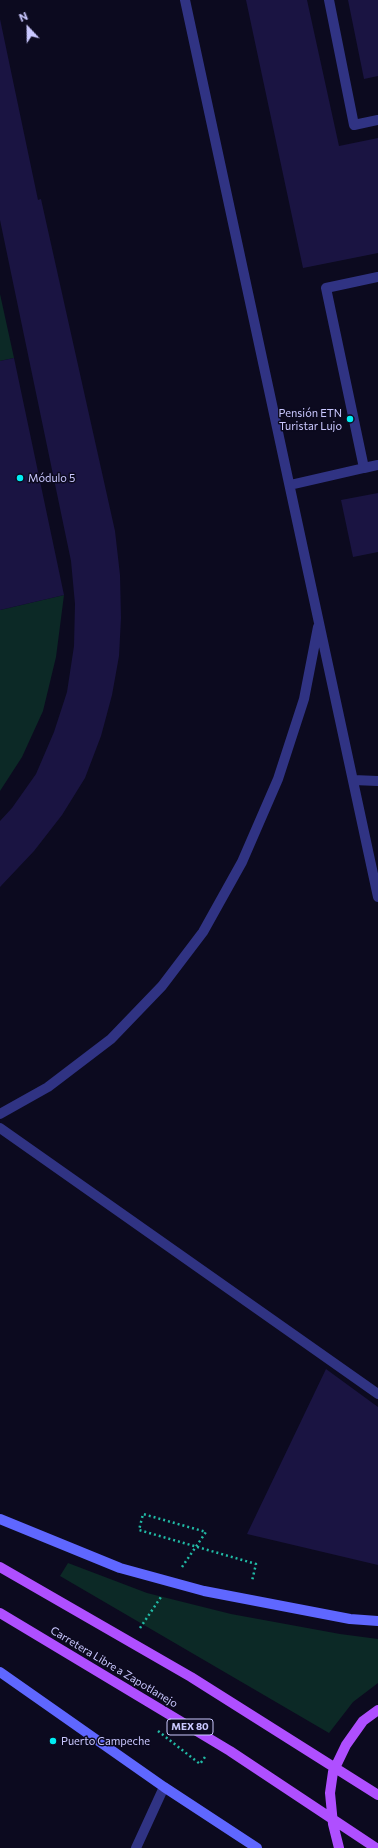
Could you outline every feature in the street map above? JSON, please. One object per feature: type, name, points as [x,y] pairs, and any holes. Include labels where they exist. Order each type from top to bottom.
[{"type":"main road","points":[[0,1519],[120,1568],[204,1590],[350,1619],[378,1621]]},
{"type":"main road","points":[[0,1567],[191,1677],[378,1795]]},
{"type":"main road","name":"Carretera Libre a Zapotlanejo","points":[[0,1613],[230,1751],[376,1848]]},
{"type":"main road","points":[[0,1672],[164,1786],[257,1848]]},
{"type":"main road","points":[[339,1848],[333,1824],[330,1793],[333,1772],[346,1745],[363,1722],[378,1710]]},
{"type":"street","points":[[185,0],[378,897]]},
{"type":"street","points":[[329,0],[354,125],[378,120]]},
{"type":"street","points":[[364,468],[326,288],[378,277]]},
{"type":"street","points":[[290,485],[378,465]]},
{"type":"street","points":[[0,1114],[48,1087],[111,1039],[162,986],[203,932],[242,862],[278,779],[304,699],[319,621]]},
{"type":"street","points":[[353,780],[378,781]]},
{"type":"street","points":[[0,1128],[378,1394]]},
{"type":"street","points":[[136,1848],[164,1786]]},
{"type":"path","points":[[206,1532],[143,1514],[139,1530],[256,1564],[248,1599]]},
{"type":"green space","points":[[0,294],[14,358],[0,361]]},
{"type":"green space","points":[[64,595],[56,657],[43,711],[22,757],[0,791],[0,610]]},
{"type":"green space","points":[[68,1563],[147,1593],[231,1614],[340,1634],[378,1639],[378,1683],[353,1702],[329,1733],[60,1576]]},
{"type":"building","points":[[246,0],[307,0],[339,146],[378,138],[378,253],[303,268]]},
{"type":"building","points":[[348,0],[378,0],[378,76],[364,79]]},
{"type":"building","points":[[0,19],[38,200],[41,199],[115,531],[120,575],[121,618],[119,656],[112,695],[101,736],[85,778],[62,815],[34,851],[0,887],[0,821],[12,808],[36,774],[54,732],[67,692],[74,646],[75,604],[71,561],[0,220]]},
{"type":"building","name":"Módulo 5","points":[[14,358],[64,595],[0,610],[0,361]]},
{"type":"building","points":[[378,493],[378,552],[353,557],[341,500]]},
{"type":"building","points":[[326,1369],[378,1407],[378,1565],[247,1534]]},
{"type":"place","name":"Pensión ETN Turistar Lujo","points":[[350,419]]},
{"type":"place","name":"Módulo 5","points":[[20,478]]},
{"type":"place","name":"Puerto Campeche","points":[[53,1741]]}]
